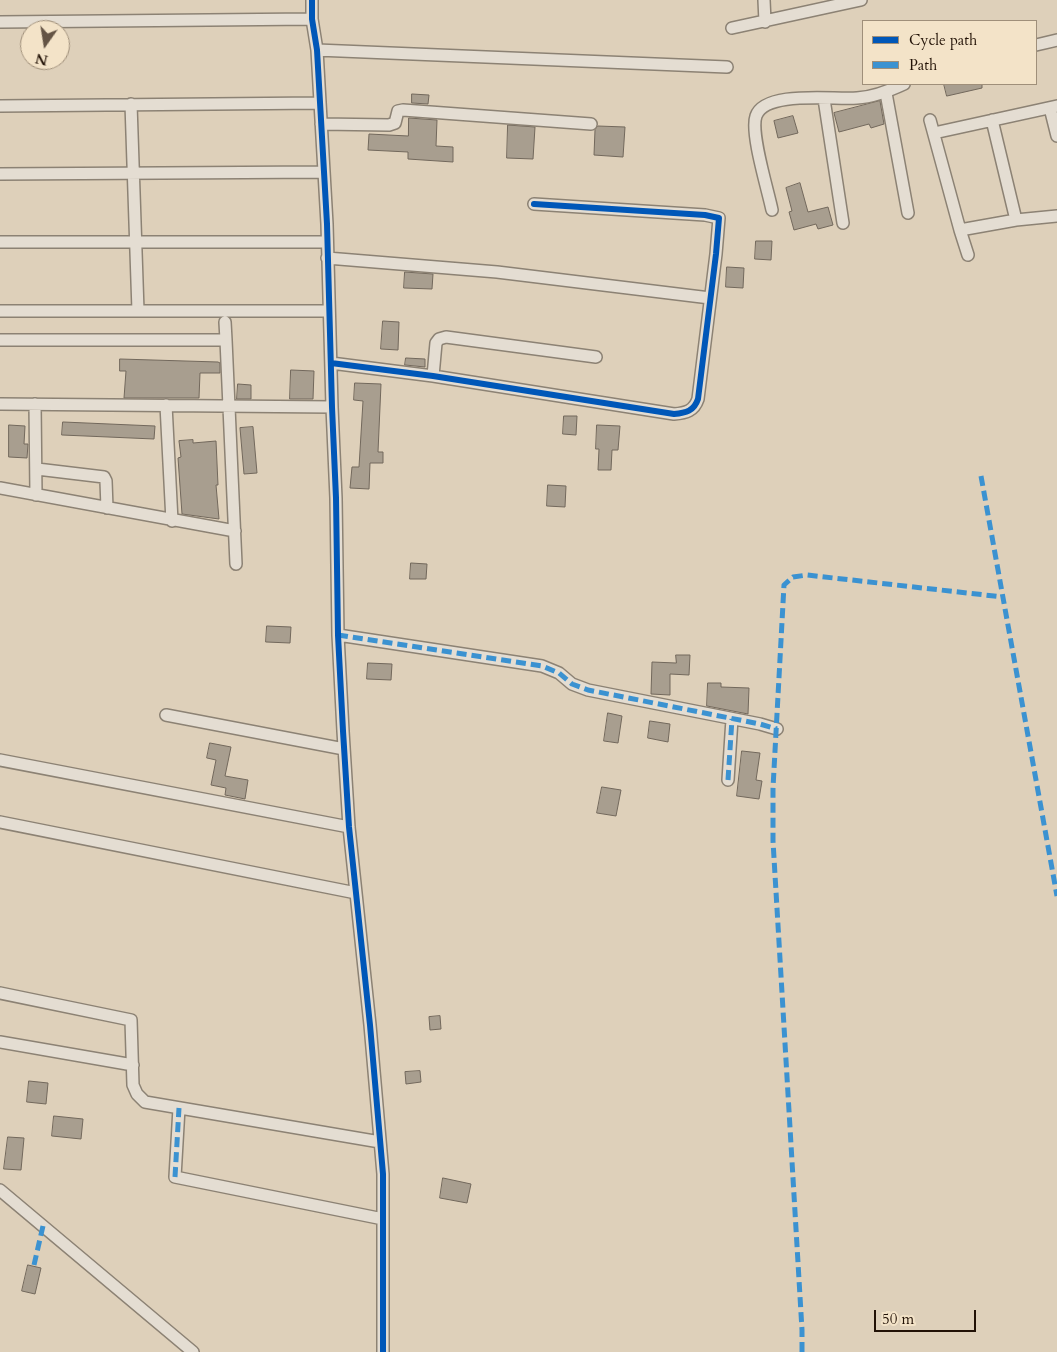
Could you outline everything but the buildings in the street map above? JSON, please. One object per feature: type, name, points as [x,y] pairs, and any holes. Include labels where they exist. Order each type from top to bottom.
[{"type":"street","points":[[312,0],[312,18],[317,50],[327,242],[336,498],[338,634],[344,749],[349,827],[370,1025],[383,1174],[383,1352]]},
{"type":"street","points":[[764,0],[765,22]]},
{"type":"street","points":[[732,28],[765,22],[818,5],[861,0]]},
{"type":"street","points":[[0,22],[312,18]]},
{"type":"street","points":[[1037,45],[1057,40]]},
{"type":"street","points":[[317,50],[727,67]]},
{"type":"street","points":[[772,210],[754,132],[756,116],[764,106],[769,103],[800,98],[858,98],[886,93],[902,85]]},
{"type":"street","points":[[886,93],[908,214]]},
{"type":"street","points":[[824,99],[843,223]]},
{"type":"street","points":[[0,106],[320,103]]},
{"type":"street","points":[[131,104],[138,311]]},
{"type":"street","points":[[934,133],[1054,107],[1057,136]]},
{"type":"street","points":[[321,124],[389,125],[395,123],[398,111],[403,110],[591,124]]},
{"type":"street","points":[[930,120],[968,256]]},
{"type":"street","points":[[992,120],[1016,220]]},
{"type":"street","points":[[0,174],[324,172]]},
{"type":"street","points":[[331,363],[433,376],[674,414],[691,410],[696,405],[698,399],[704,298],[716,254],[719,218],[534,204]]},
{"type":"street","points":[[960,230],[1016,220],[1057,216]]},
{"type":"street","points":[[0,242],[327,242]]},
{"type":"street","points":[[327,258],[497,272],[704,298]]},
{"type":"street","points":[[0,311],[329,311]]},
{"type":"street","points":[[225,322],[236,564]]},
{"type":"street","points":[[433,376],[436,343],[439,339],[446,337],[596,357]]},
{"type":"street","points":[[0,340],[226,340]]},
{"type":"street","points":[[0,404],[332,407]]},
{"type":"street","points":[[34,404],[36,495]]},
{"type":"street","points":[[166,405],[172,521]]},
{"type":"street","points":[[36,470],[104,477],[106,481],[106,508]]},
{"type":"street","points":[[0,488],[172,521],[235,531]]},
{"type":"street","points":[[338,634],[542,666],[552,669],[578,688],[777,729]]},
{"type":"street","points":[[166,715],[344,749]]},
{"type":"street","points":[[728,780],[732,719]]},
{"type":"street","points":[[0,760],[349,827]]},
{"type":"street","points":[[0,822],[356,893]]},
{"type":"street","points":[[0,993],[131,1020],[133,1085],[136,1094],[144,1102],[380,1142]]},
{"type":"street","points":[[0,1042],[132,1065]]},
{"type":"street","points":[[179,1108],[175,1177],[383,1218]]},
{"type":"street","points":[[0,1190],[193,1352]]},
{"type":"marked path","points":[[981,476],[1057,896]]},
{"type":"marked path","points":[[802,1352],[773,841],[773,788],[784,585],[793,577],[807,575],[1003,597]]},
{"type":"marked path","points":[[338,635],[542,666],[559,673],[572,684],[588,690],[777,729]]},
{"type":"marked path","points":[[728,780],[732,719]]},
{"type":"marked path","points":[[175,1177],[179,1108]]},
{"type":"marked path","points":[[34,1265],[43,1226]]},
{"type":"cycle path","points":[[312,0],[312,19],[317,50],[327,224],[336,498],[338,635],[343,731],[349,827],[370,1025],[383,1174],[383,1352]]},
{"type":"cycle path","points":[[331,363],[433,376],[674,414],[692,409],[698,399],[719,218],[705,215],[534,204]]}]
